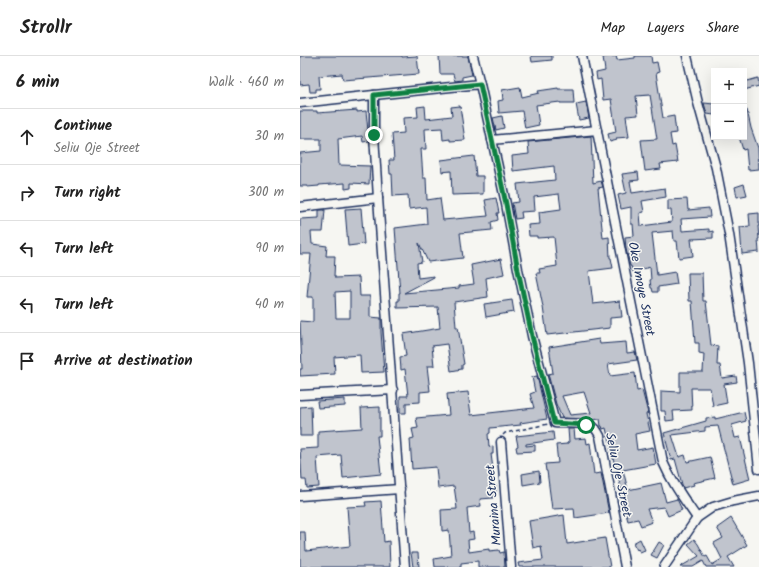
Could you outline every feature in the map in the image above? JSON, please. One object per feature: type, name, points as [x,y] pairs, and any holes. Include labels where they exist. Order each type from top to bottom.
[{"type":"street","points":[[473,56],[506,204],[532,336],[554,423]]},
{"type":"street","name":"Oke Imoye Street","points":[[582,56],[664,462],[676,488],[697,518]]},
{"type":"street","points":[[687,56],[698,104],[716,168],[729,234],[748,363],[759,469]]},
{"type":"street","points":[[300,102],[480,84]]},
{"type":"street","points":[[374,95],[374,135],[378,198],[405,567]]},
{"type":"street","points":[[492,140],[597,130]]},
{"type":"street","points":[[300,206],[378,198]]},
{"type":"street","points":[[300,395],[393,390]]},
{"type":"street","name":"Seliu Oje Street","points":[[554,423],[592,426],[597,430],[600,436],[625,567]]},
{"type":"street","name":"Muraina Street","points":[[501,442],[511,567]]},
{"type":"street","points":[[300,496],[400,489]]},
{"type":"street","points":[[664,567],[697,518],[713,507],[759,496]]},
{"type":"path","points":[[501,442],[505,433],[554,423]]},
{"type":"building","points":[[300,56],[417,56],[419,74],[343,80],[342,74],[319,76],[320,89],[316,89],[316,92],[310,92],[309,84],[300,85]]},
{"type":"building","points":[[439,56],[468,56],[472,75],[462,77],[462,80],[455,81],[453,74],[440,74]]},
{"type":"building","points":[[531,56],[552,56],[552,60],[532,62]]},
{"type":"building","points":[[616,56],[617,60],[635,58],[635,56],[651,56],[652,63],[657,62],[659,72],[656,73],[663,118],[674,116],[676,133],[670,134],[672,146],[675,145],[678,162],[660,164],[661,169],[645,171],[641,140],[657,139],[650,95],[636,96],[638,115],[626,116],[629,137],[616,138],[617,140],[610,142],[608,134],[616,132],[611,99],[603,100],[601,79],[597,80],[596,73],[605,71],[603,57]]},
{"type":"building","points":[[758,78],[759,86],[747,89],[747,81]]},
{"type":"building","points":[[520,87],[522,97],[539,93],[538,91],[558,88],[573,89],[574,103],[560,102],[536,105],[539,125],[525,128],[522,111],[499,113],[498,101],[503,100],[502,90]]},
{"type":"building","points":[[586,102],[589,118],[579,120],[576,104]]},
{"type":"building","points":[[704,103],[711,104],[711,115],[707,114]]},
{"type":"building","points":[[425,106],[426,119],[452,116],[451,107],[460,106],[465,140],[443,140],[442,128],[425,129],[426,149],[421,149],[423,178],[426,178],[427,200],[440,198],[443,220],[488,216],[485,200],[496,198],[499,213],[497,213],[498,220],[491,222],[492,230],[460,233],[463,258],[428,262],[419,243],[422,262],[417,263],[418,278],[434,277],[404,293],[459,288],[459,286],[474,284],[471,265],[501,259],[504,274],[486,278],[488,297],[454,302],[456,327],[458,327],[464,364],[462,365],[462,369],[451,371],[447,344],[432,346],[434,366],[427,366],[430,391],[420,392],[420,402],[406,403],[406,413],[400,413],[400,396],[408,396],[405,369],[401,370],[400,357],[406,356],[403,334],[440,328],[438,307],[397,308],[397,301],[399,301],[400,293],[395,228],[427,224],[426,207],[409,209],[408,195],[393,196],[392,174],[390,174],[389,160],[394,160],[392,134],[404,133],[403,118],[418,117],[417,107]]},
{"type":"building","points":[[357,110],[357,112],[366,111],[369,141],[363,142],[362,136],[338,139],[339,165],[370,166],[369,184],[351,183],[351,188],[345,189],[345,183],[307,187],[300,186],[300,153],[321,151],[321,139],[300,139],[300,111],[317,111],[317,113]]},
{"type":"building","points":[[747,110],[758,148],[759,169],[748,170],[746,149],[743,150],[740,140],[747,140]]},
{"type":"building","points":[[502,116],[504,128],[496,130],[493,118]]},
{"type":"building","points":[[591,136],[593,183],[601,181],[603,187],[598,188],[603,238],[609,237],[610,258],[613,268],[589,271],[593,304],[620,301],[622,317],[610,318],[610,328],[547,335],[536,273],[540,273],[539,269],[557,266],[554,237],[537,238],[537,236],[529,236],[528,225],[540,224],[539,212],[561,209],[559,194],[534,197],[535,211],[521,212],[522,218],[515,219],[512,203],[519,202],[517,184],[555,180],[554,166],[513,171],[512,156],[529,154],[528,142]]},
{"type":"building","points":[[474,156],[476,176],[483,176],[483,194],[452,195],[451,171],[442,172],[441,160]]},
{"type":"building","points":[[638,172],[639,180],[630,181],[632,193],[665,188],[666,197],[642,201],[644,212],[640,213],[641,226],[672,222],[671,210],[668,210],[668,200],[687,199],[688,210],[709,208],[710,217],[681,219],[682,231],[709,229],[709,232],[713,231],[713,238],[691,239],[693,256],[679,258],[677,241],[674,241],[673,231],[652,233],[657,275],[675,272],[677,284],[658,287],[658,292],[653,292],[651,288],[650,267],[633,272],[626,249],[625,237],[634,236],[633,224],[631,224],[631,207],[621,209],[618,195],[626,193],[622,174]]},
{"type":"building","points":[[744,184],[747,195],[737,197],[735,187]]},
{"type":"building","points":[[361,208],[364,244],[348,246],[345,209]]},
{"type":"building","points":[[319,210],[325,210],[323,232],[311,232],[312,244],[327,246],[326,256],[335,256],[335,278],[359,277],[360,296],[370,296],[370,317],[381,318],[384,372],[361,373],[360,355],[334,357],[335,374],[300,376],[300,369],[302,369],[300,321],[313,322],[313,297],[307,297],[311,254],[300,254],[300,219],[319,218]],"holes":[[[350,291],[350,318],[336,318],[335,292]]]},
{"type":"building","points":[[759,213],[759,252],[742,254],[740,227],[750,226],[749,214]]},
{"type":"building","points":[[688,273],[702,273],[703,301],[706,301],[711,345],[718,346],[717,365],[720,365],[722,378],[736,376],[737,382],[724,384],[727,403],[713,406],[710,388],[691,388],[692,410],[673,411],[674,420],[666,421],[665,411],[661,411],[661,391],[680,392],[680,372],[703,372],[704,354],[699,353],[699,343],[695,343],[692,301],[689,301]]},
{"type":"building","points":[[512,300],[514,312],[486,317],[484,304]]},
{"type":"building","points":[[599,339],[600,344],[626,342],[627,353],[635,352],[637,360],[608,364],[610,376],[635,373],[637,391],[642,390],[648,413],[646,414],[650,431],[635,434],[637,450],[653,447],[656,464],[623,470],[628,490],[661,483],[666,502],[677,499],[682,510],[668,516],[664,507],[647,509],[652,522],[641,526],[638,519],[628,521],[606,428],[603,429],[601,426],[600,419],[591,420],[562,418],[556,404],[548,374],[553,373],[549,347]],"holes":[[[584,392],[591,413],[570,415],[562,396]]]},
{"type":"building","points":[[537,376],[547,419],[520,423],[521,425],[490,428],[490,433],[488,434],[489,447],[493,446],[493,454],[491,454],[493,486],[496,485],[496,492],[493,492],[493,498],[480,499],[481,506],[467,508],[469,533],[473,532],[474,539],[468,540],[469,552],[489,549],[489,551],[499,550],[500,553],[504,552],[505,567],[478,567],[478,561],[461,563],[461,567],[435,567],[434,559],[451,556],[449,530],[442,531],[441,510],[457,509],[456,500],[454,486],[438,488],[436,467],[412,469],[410,439],[414,438],[412,429],[418,428],[416,418],[449,415],[447,394],[468,392],[471,415],[534,408],[530,394],[535,392],[532,377]]},
{"type":"building","points":[[345,399],[345,406],[318,408],[317,401]]},
{"type":"building","points":[[311,406],[312,436],[300,436],[300,407]]},
{"type":"building","points":[[380,407],[380,436],[377,436],[381,474],[343,478],[341,455],[317,457],[319,487],[307,488],[306,480],[302,480],[300,449],[318,448],[318,431],[362,428],[361,408]]},
{"type":"building","points":[[744,412],[746,421],[732,425],[735,438],[740,437],[750,479],[733,484],[718,426],[705,427],[705,431],[672,435],[679,457],[685,455],[687,462],[710,457],[715,478],[693,483],[694,485],[683,488],[675,459],[671,460],[664,433],[706,421],[706,418],[715,417],[715,419]]},
{"type":"building","points":[[568,429],[574,429],[575,439],[586,438],[587,444],[590,443],[594,474],[601,473],[609,513],[575,518],[574,508],[552,509],[545,464],[558,463],[556,445],[567,444],[569,442]]},
{"type":"building","points":[[553,432],[554,440],[526,444],[526,446],[535,445],[535,451],[517,452],[516,447],[518,446],[516,436]]},
{"type":"building","points":[[539,471],[540,482],[523,485],[522,474]]},
{"type":"building","points":[[381,501],[384,542],[389,541],[390,567],[300,567],[300,532],[305,532],[306,551],[350,546],[347,507],[366,506],[365,502]]},
{"type":"building","points":[[564,515],[567,544],[605,538],[610,567],[519,567],[518,563],[543,560],[541,546],[533,548],[529,521]]},
{"type":"building","points":[[731,518],[747,545],[728,557],[734,567],[706,567],[703,561],[693,567],[680,567],[699,556],[688,544],[694,539],[705,557],[707,556],[712,565],[722,559],[714,543],[723,538],[717,528]]},
{"type":"building","points":[[640,539],[645,550],[640,552],[633,543]]},
{"type":"building","points":[[659,542],[664,545],[657,558],[651,555]]},
{"type":"building","points":[[411,553],[418,553],[419,567],[413,567]]},
{"type":"route","points":[[374,135],[374,95],[480,84],[506,204],[532,336],[554,423],[586,425]]}]
